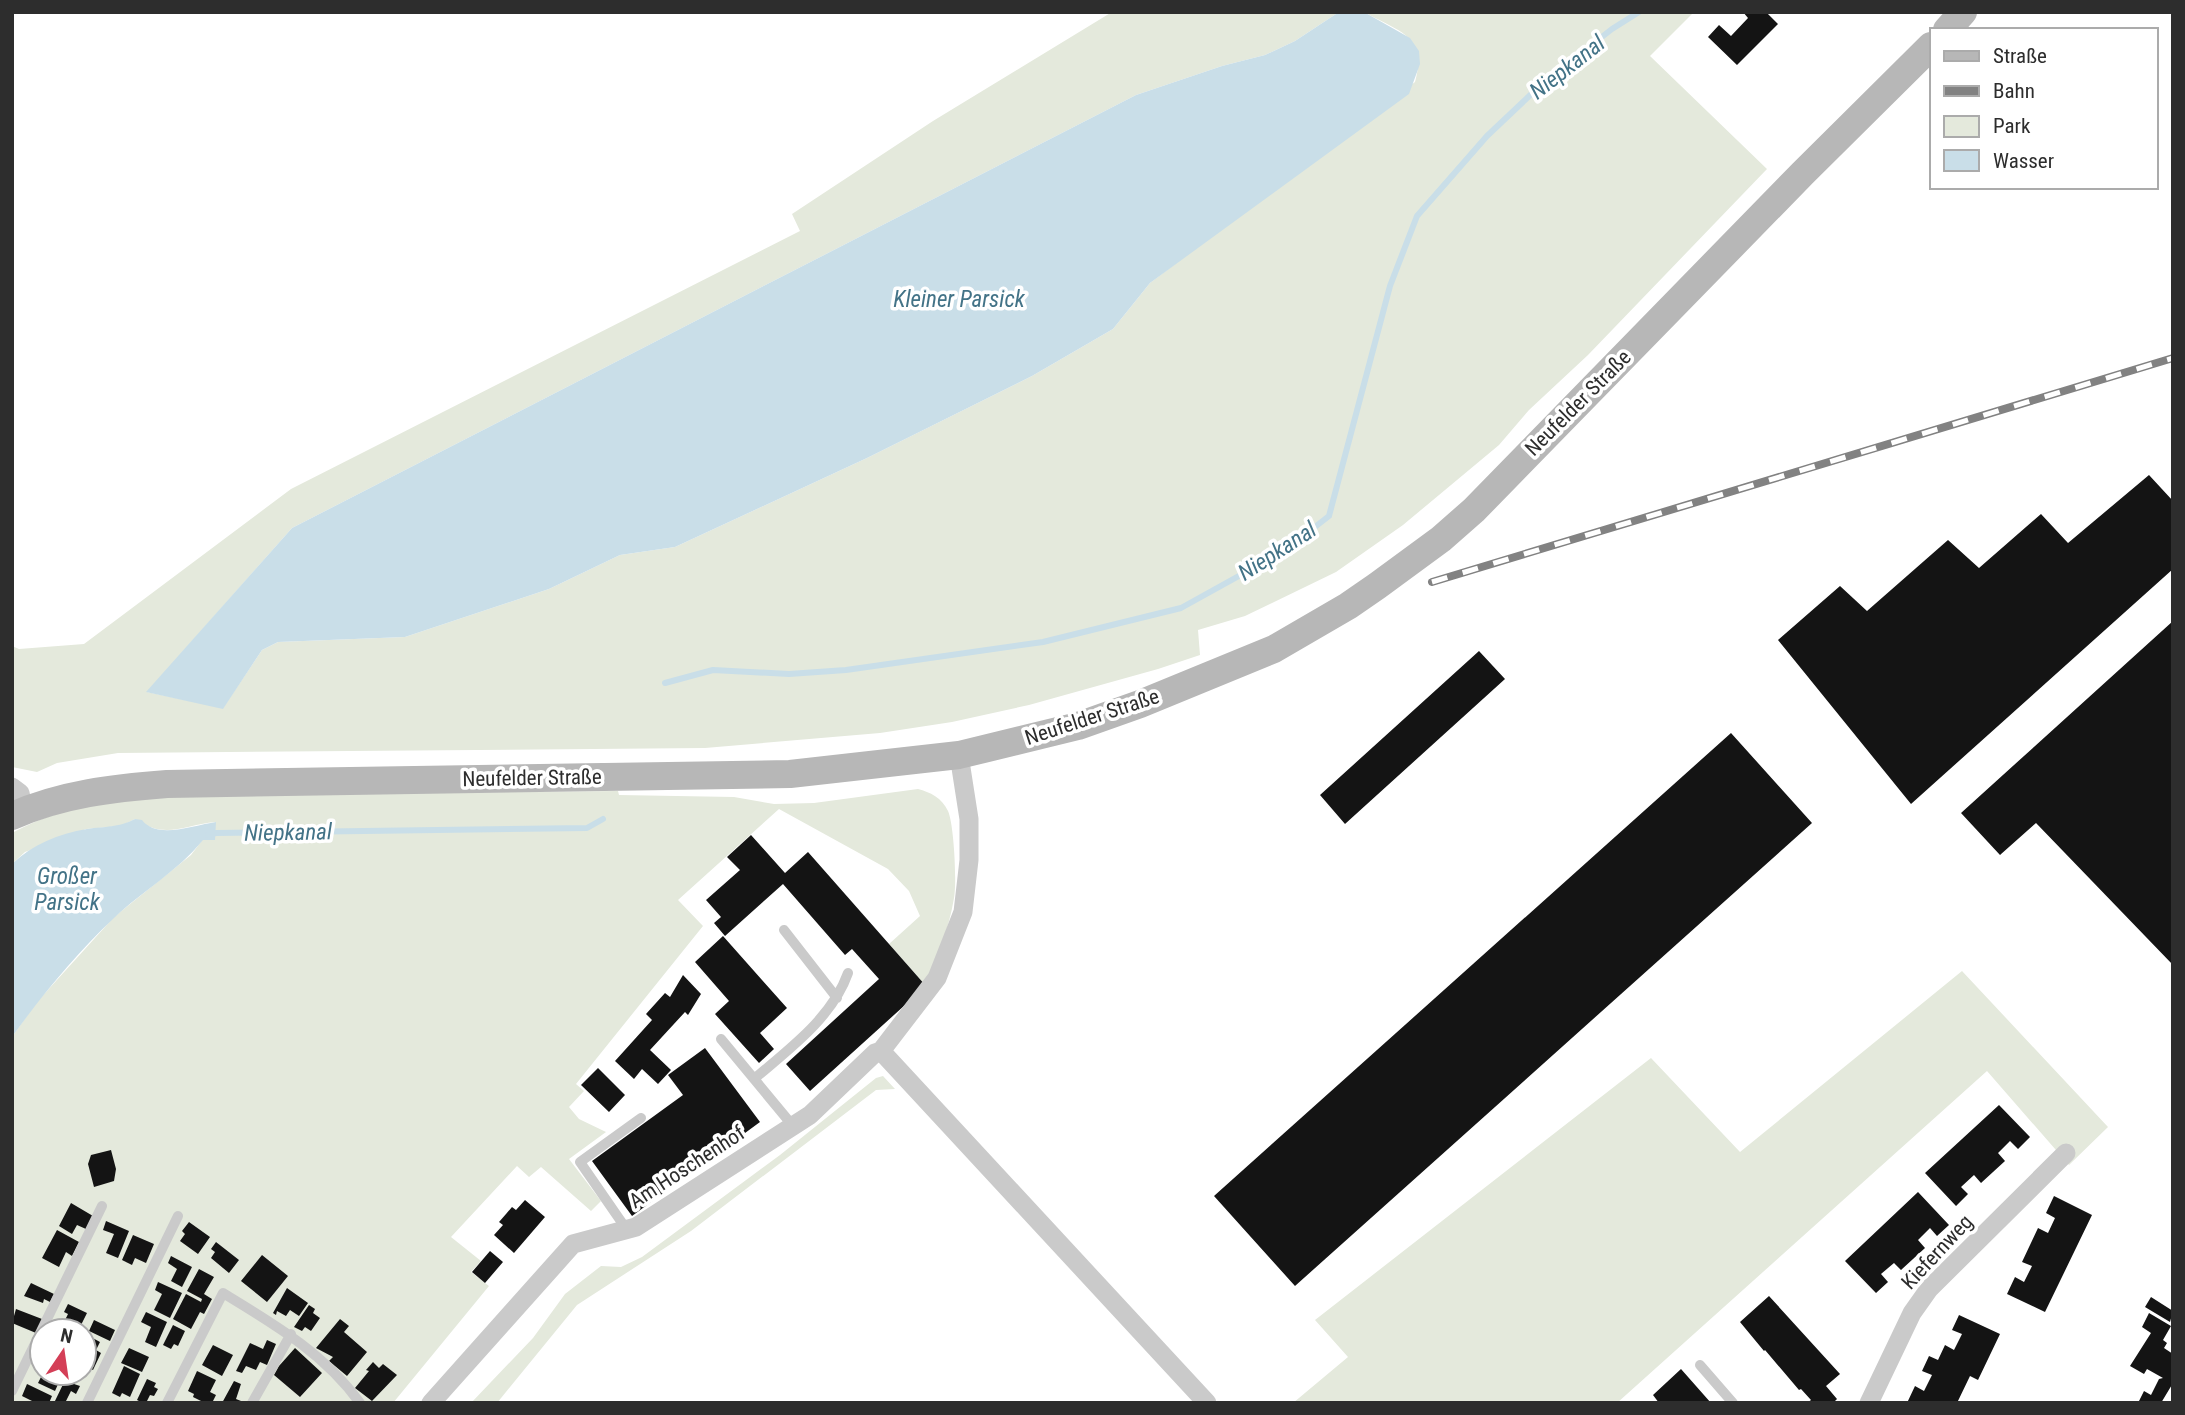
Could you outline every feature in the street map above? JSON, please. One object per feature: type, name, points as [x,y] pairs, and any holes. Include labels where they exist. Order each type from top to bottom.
[{"type":"main road","points":[[1949,28],[1963,12]]},
{"type":"main road","name":"Neufelder Straße","points":[[16,805],[87,793],[167,784],[790,774],[959,755],[1078,726],[1185,686],[1274,649],[1348,606],[1441,539],[1474,510],[1930,47]]},
{"type":"street","name":"Am Hoschenhof","points":[[431,1403],[573,1244],[636,1227],[810,1115],[875,1053],[881,1051],[937,978],[963,912],[969,860],[969,819],[959,755]]},
{"type":"street","points":[[881,1051],[1207,1403]]},
{"type":"street","name":"Kiefernweg","points":[[1869,1403],[1912,1313],[1929,1289],[2066,1153]]},
{"type":"lane","points":[[784,930],[836,998]]},
{"type":"lane","points":[[754,1079],[826,1012],[848,973]]},
{"type":"lane","points":[[721,1039],[793,1126]]},
{"type":"lane","points":[[627,1230],[580,1162],[641,1118]]},
{"type":"lane","points":[[12,1391],[102,1206]]},
{"type":"lane","points":[[87,1403],[178,1216]]},
{"type":"lane","points":[[167,1403],[223,1293],[291,1334],[347,1385],[360,1403]]},
{"type":"lane","points":[[252,1403],[291,1334]]},
{"type":"lane","points":[[1700,1364],[1734,1403]]},
{"type":"green space","points":[[1112,12],[1339,12],[1295,41],[1265,55],[1222,66],[1136,95],[292,528],[147,692],[223,708],[262,650],[278,642],[405,637],[549,589],[620,555],[675,547],[867,458],[1032,376],[1113,329],[1150,283],[1415,82],[1418,66],[1414,44],[1399,31],[1364,12],[1694,12],[1650,56],[1767,169],[1588,355],[1529,410],[1499,445],[1403,525],[1336,572],[1245,616],[1198,630],[1200,655],[1029,705],[952,722],[880,733],[705,748],[118,753],[57,763],[37,772],[12,767],[12,646],[19,649],[84,644],[291,489],[800,231],[792,214],[933,121]]},
{"type":"green space","points":[[918,789],[942,802],[950,818],[955,890],[946,932],[926,986],[889,944],[920,916],[909,891],[888,869],[779,809],[678,900],[703,926],[576,1084],[584,1091],[569,1107],[579,1119],[606,1132],[569,1159],[601,1201],[591,1211],[541,1167],[529,1177],[517,1166],[451,1237],[481,1261],[471,1272],[489,1286],[393,1403],[12,1403],[12,1037],[36,1003],[114,917],[191,855],[216,822],[165,830],[156,829],[135,819],[121,826],[86,829],[25,852],[12,864],[12,833],[47,817],[84,807],[123,800],[203,794],[618,791],[619,795],[734,797],[774,804],[814,803]]},
{"type":"green space","points":[[1962,971],[2108,1127],[2069,1165],[1987,1071],[1617,1403],[1293,1403],[1348,1357],[1315,1320],[1651,1058],[1740,1152]]},
{"type":"green space","points":[[883,1076],[895,1089],[876,1090],[691,1231],[577,1305],[497,1403],[471,1403],[533,1338],[565,1294],[601,1266],[621,1267],[642,1257],[780,1155],[876,1078]]},
{"type":"water","name":"Kleiner Parsick","points":[[1339,12],[1364,12],[1410,38],[1419,51],[1420,64],[1409,94],[1150,283],[1113,329],[1032,376],[867,458],[675,547],[620,555],[549,589],[405,637],[278,642],[262,650],[223,709],[146,692],[292,528],[1136,95],[1222,66],[1265,55],[1295,41]]},
{"type":"water","name":"Großer Parsick","points":[[135,819],[166,830],[216,822],[215,840],[203,840],[182,862],[114,918],[60,975],[12,1037],[12,864],[37,845],[56,837]]},
{"type":"building","points":[[1743,12],[1766,12],[1778,24],[1737,65],[1708,37],[1719,25],[1731,36],[1748,18]]},
{"type":"building","points":[[2149,475],[2173,501],[2173,569],[1911,804],[1778,640],[1840,586],[1867,611],[1948,540],[1979,568],[2041,514],[2068,543]]},
{"type":"building","points":[[2173,621],[2173,965],[2036,823],[2000,855],[1961,813]]},
{"type":"building","points":[[1479,651],[1505,679],[1345,824],[1320,795]]},
{"type":"building","points":[[1731,733],[1812,823],[1295,1286],[1214,1196]]},
{"type":"building","points":[[751,835],[785,873],[808,852],[926,986],[810,1091],[786,1064],[879,979],[852,949],[845,955],[783,884],[725,936],[714,923],[721,917],[706,900],[740,870],[727,857]]},
{"type":"building","points":[[723,936],[787,1008],[760,1033],[774,1049],[759,1063],[715,1014],[729,1001],[695,962]]},
{"type":"building","points":[[683,975],[701,994],[688,1015],[685,1012],[650,1050],[671,1070],[658,1084],[642,1069],[634,1079],[615,1061],[652,1020],[646,1014],[665,993],[670,997]]},
{"type":"building","points":[[705,1048],[760,1122],[632,1216],[592,1161],[683,1095],[668,1075]]},
{"type":"building","points":[[598,1068],[625,1095],[609,1112],[581,1085]]},
{"type":"building","points":[[1999,1105],[2030,1137],[2018,1149],[2010,1141],[1998,1153],[2005,1161],[1981,1183],[1974,1175],[1961,1187],[1968,1194],[1956,1206],[1925,1173]]},
{"type":"building","points":[[111,1150],[116,1169],[114,1181],[94,1187],[88,1164],[91,1155]]},
{"type":"building","points":[[1918,1192],[1949,1225],[1937,1236],[1930,1228],[1918,1240],[1925,1248],[1901,1270],[1894,1263],[1881,1274],[1888,1282],[1876,1293],[1845,1261]]},
{"type":"building","points":[[2054,1196],[2092,1215],[2045,1312],[2007,1294],[2015,1277],[2024,1282],[2032,1266],[2022,1262],[2038,1228],[2048,1233],[2055,1218],[2046,1213]]},
{"type":"building","points":[[525,1200],[545,1217],[514,1253],[494,1235],[503,1225],[499,1222],[512,1207],[516,1210]]},
{"type":"building","points":[[71,1203],[93,1216],[86,1229],[77,1225],[72,1234],[59,1226]]},
{"type":"building","points":[[106,1221],[129,1231],[118,1258],[106,1253],[114,1234],[103,1230]]},
{"type":"building","points":[[189,1222],[210,1237],[198,1254],[180,1241],[185,1234],[182,1231]]},
{"type":"building","points":[[57,1230],[79,1242],[72,1256],[66,1252],[59,1267],[42,1258]]},
{"type":"building","points":[[133,1235],[154,1244],[146,1263],[135,1258],[132,1265],[122,1260]]},
{"type":"building","points":[[216,1242],[239,1260],[229,1273],[211,1258],[215,1252],[211,1249]]},
{"type":"building","points":[[490,1251],[503,1262],[485,1283],[472,1272]]},
{"type":"building","points":[[262,1255],[288,1276],[267,1302],[241,1281]]},
{"type":"building","points":[[171,1256],[192,1267],[182,1287],[171,1281],[177,1269],[168,1263]]},
{"type":"building","points":[[199,1269],[214,1277],[204,1294],[212,1299],[204,1314],[200,1312],[191,1329],[173,1319],[186,1294],[201,1302],[202,1299],[187,1291]]},
{"type":"building","points":[[158,1282],[182,1293],[170,1318],[154,1310],[162,1294],[155,1290]]},
{"type":"building","points":[[31,1283],[54,1294],[50,1302],[44,1299],[43,1303],[24,1296]]},
{"type":"building","points":[[287,1288],[308,1303],[299,1316],[290,1310],[286,1316],[277,1311],[276,1315],[273,1313]]},
{"type":"building","points":[[1769,1296],[1840,1374],[1826,1386],[1837,1399],[1833,1403],[1807,1403],[1811,1400],[1799,1390],[1740,1322]]},
{"type":"building","points":[[2151,1297],[2173,1311],[2170,1322],[2145,1307]]},
{"type":"building","points":[[68,1304],[87,1313],[85,1317],[66,1317],[68,1314],[64,1312]]},
{"type":"building","points":[[309,1305],[315,1309],[313,1313],[320,1318],[311,1331],[305,1327],[302,1331],[294,1327]]},
{"type":"building","points":[[16,1309],[37,1317],[28,1317],[28,1330],[12,1323]]},
{"type":"building","points":[[146,1312],[167,1322],[156,1347],[145,1342],[151,1327],[141,1322]]},
{"type":"building","points":[[2149,1313],[2171,1326],[2163,1340],[2167,1343],[2164,1348],[2173,1354],[2173,1383],[2161,1403],[2138,1403],[2144,1391],[2151,1395],[2159,1379],[2163,1378],[2147,1369],[2144,1374],[2130,1366],[2151,1333],[2142,1327]]},
{"type":"building","points":[[1959,1315],[2000,1334],[1978,1380],[1970,1376],[1957,1403],[1907,1403],[1915,1386],[1924,1391],[1932,1375],[1922,1371],[1929,1356],[1938,1360],[1945,1345],[1954,1350],[1962,1334],[1952,1330]]},
{"type":"building","points":[[340,1319],[349,1326],[344,1332],[367,1352],[347,1376],[329,1361],[333,1357],[316,1348]]},
{"type":"building","points":[[98,1322],[115,1330],[110,1341],[98,1335]]},
{"type":"building","points":[[173,1325],[185,1331],[178,1346],[174,1344],[171,1349],[163,1345]]},
{"type":"building","points":[[267,1340],[276,1344],[267,1365],[260,1362],[256,1370],[246,1366],[242,1373],[236,1371],[250,1343],[263,1349]]},
{"type":"building","points":[[213,1345],[233,1355],[222,1376],[202,1365]]},
{"type":"building","points":[[129,1348],[149,1357],[142,1372],[121,1363]]},
{"type":"building","points":[[295,1348],[322,1373],[300,1397],[274,1375]]},
{"type":"building","points":[[373,1362],[379,1368],[383,1364],[397,1375],[372,1401],[355,1388]]},
{"type":"building","points":[[124,1366],[140,1374],[130,1397],[122,1393],[120,1397],[112,1393]]},
{"type":"building","points":[[1681,1369],[1711,1403],[1659,1403],[1653,1395]]},
{"type":"building","points":[[197,1371],[216,1380],[210,1392],[216,1395],[212,1403],[205,1403],[193,1397],[194,1394],[188,1391]]},
{"type":"building","points":[[147,1379],[156,1383],[154,1387],[158,1389],[154,1396],[150,1395],[146,1403],[143,1403],[137,1400]]},
{"type":"building","points":[[234,1381],[241,1384],[236,1399],[241,1401],[240,1403],[222,1403]]},
{"type":"building","points":[[27,1384],[28,1387],[52,1396],[49,1403],[36,1403],[22,1396]]},
{"type":"building","points":[[62,1387],[80,1387],[76,1394],[71,1391],[65,1403],[54,1403]]},
{"type":"waterway","name":"Niepkanal","points":[[665,683],[713,670],[789,674],[846,670],[1043,642],[1181,608],[1284,551],[1329,516],[1390,286],[1417,216],[1487,136],[1543,83],[1612,29],[1639,12]]},
{"type":"waterway","name":"Niepkanal","points":[[208,835],[587,828],[603,819]]},
{"type":"railway","points":[[1432,582],[2173,358]]}]
